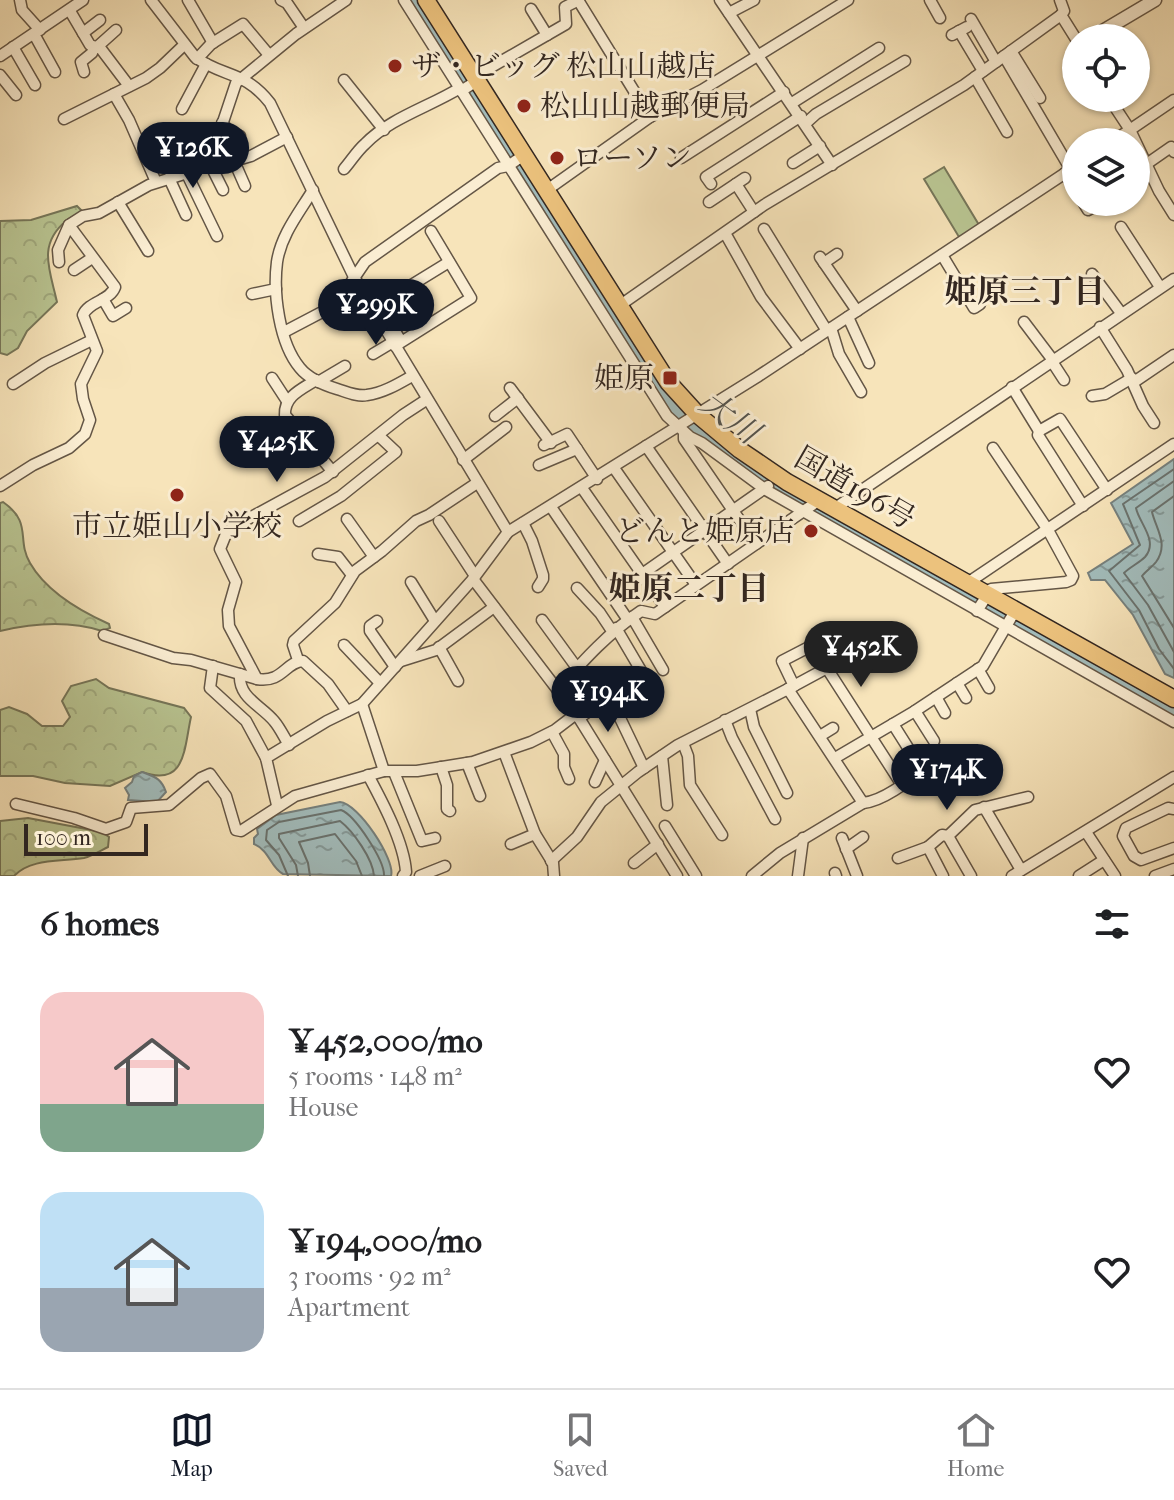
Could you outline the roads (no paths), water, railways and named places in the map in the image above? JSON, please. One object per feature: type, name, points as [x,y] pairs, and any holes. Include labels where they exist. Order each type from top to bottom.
[{"type":"highway","name":"国道196号","points":[[426,0],[467,87],[515,162],[547,190],[569,245],[619,306],[623,332],[668,382],[686,423],[810,507],[834,509],[874,542],[943,581],[966,584],[982,604],[1052,644],[1174,699]]},
{"type":"street","points":[[20,0],[22,10],[37,32],[55,72]]},
{"type":"street","points":[[0,55],[83,0]]},
{"type":"street","points":[[151,0],[184,45],[202,62],[256,87],[270,103],[354,277],[396,343]]},
{"type":"street","points":[[188,0],[213,43]]},
{"type":"street","points":[[281,0],[287,3],[304,28]]},
{"type":"street","points":[[59,262],[58,250],[69,225],[156,182],[186,172],[207,158],[213,152],[232,90],[241,78],[304,28],[346,0]]},
{"type":"street","points":[[404,0],[467,87]]},
{"type":"street","points":[[344,169],[366,142],[405,116],[467,87],[481,73],[566,24],[563,4],[578,0],[650,117]]},
{"type":"street","points":[[720,0],[832,165]]},
{"type":"street","points":[[729,13],[754,0]]},
{"type":"street","points":[[547,190],[650,117],[702,90],[848,0]]},
{"type":"street","points":[[930,0],[940,18]]},
{"type":"street","points":[[619,306],[754,212],[1004,57],[1061,15],[1064,11],[1060,0]]},
{"type":"street","points":[[1115,24],[1155,0]]},
{"type":"street","points":[[531,9],[547,35]]},
{"type":"street","points":[[70,11],[90,45],[96,47],[129,86]]},
{"type":"street","points":[[1061,15],[1067,24]]},
{"type":"street","points":[[83,33],[100,20]]},
{"type":"street","points":[[182,109],[213,43],[243,24],[269,55]]},
{"type":"street","points":[[1007,132],[979,74],[962,28],[1004,57],[1040,98]]},
{"type":"street","points":[[84,72],[81,62],[116,30]]},
{"type":"street","points":[[64,119],[160,68],[184,45]]},
{"type":"street","points":[[13,47],[35,85]]},
{"type":"street","points":[[792,103],[879,48]]},
{"type":"street","points":[[1004,57],[1062,155]]},
{"type":"street","points":[[711,184],[706,177],[905,61]]},
{"type":"street","points":[[0,75],[16,95]]},
{"type":"street","points":[[344,80],[384,130]]},
{"type":"street","points":[[681,158],[784,92]]},
{"type":"street","points":[[114,94],[156,182]]},
{"type":"street","points":[[1133,128],[1174,100]]},
{"type":"street","points":[[193,138],[200,130],[240,136]]},
{"type":"street","points":[[219,133],[245,186]]},
{"type":"street","points":[[234,161],[251,156],[287,137]]},
{"type":"street","points":[[793,163],[820,146]]},
{"type":"street","points":[[1150,162],[1171,147],[1174,152]]},
{"type":"street","points":[[207,158],[223,190]]},
{"type":"street","points":[[284,332],[324,311],[365,262],[498,168],[515,162],[623,332],[667,416],[686,423]]},
{"type":"street","points":[[1150,168],[1159,191],[1174,215]]},
{"type":"street","points":[[186,172],[217,236]]},
{"type":"street","points":[[266,758],[362,704],[474,578],[508,532],[686,423],[1062,176]]},
{"type":"street","points":[[169,178],[186,215]]},
{"type":"street","points":[[709,202],[740,181],[754,212]]},
{"type":"street","points":[[313,190],[282,242],[278,260],[276,289],[284,332],[300,368],[317,381],[361,396],[412,376]]},
{"type":"street","points":[[118,202],[148,251]]},
{"type":"street","points":[[69,225],[113,282],[127,310],[113,316],[103,299]]},
{"type":"street","points":[[1121,227],[1160,287]]},
{"type":"street","points":[[764,229],[829,330],[861,392]]},
{"type":"street","points":[[373,354],[471,298],[431,231]]},
{"type":"street","points":[[725,233],[761,297],[800,349]]},
{"type":"street","points":[[837,254],[822,260],[852,314],[869,363]]},
{"type":"street","points":[[942,255],[974,308],[980,304]]},
{"type":"street","points":[[74,270],[92,258]]},
{"type":"street","points":[[449,262],[379,305],[412,376],[508,532]]},
{"type":"street","points":[[1092,274],[1121,313]]},
{"type":"street","points":[[834,509],[1174,279]]},
{"type":"street","points":[[252,294],[276,289]]},
{"type":"street","points":[[0,486],[33,465],[69,448],[85,434],[90,420],[81,384],[97,351],[83,315],[86,308],[115,291]]},
{"type":"street","points":[[1024,322],[1064,380]]},
{"type":"street","points":[[1100,327],[1133,380],[1143,406],[1154,423]]},
{"type":"street","points":[[13,384],[45,363],[92,340]]},
{"type":"street","points":[[1092,396],[1105,394],[1133,380],[1174,355]]},
{"type":"street","points":[[333,472],[287,419],[284,409],[287,401],[345,366]]},
{"type":"street","points":[[272,378],[287,401]]},
{"type":"street","points":[[1012,387],[1083,506]]},
{"type":"street","points":[[510,388],[548,444],[567,434],[597,479]]},
{"type":"street","points":[[495,416],[518,398]]},
{"type":"street","points":[[257,679],[229,626],[228,610],[236,582],[220,549],[226,534],[233,527],[333,472],[426,400]]},
{"type":"street","points":[[1039,431],[1060,419],[1107,490]]},
{"type":"street","points":[[686,423],[684,439],[756,544]]},
{"type":"street","points":[[463,460],[506,427]]},
{"type":"street","points":[[299,521],[341,496],[396,452],[379,436]]},
{"type":"street","points":[[966,584],[1174,444]]},
{"type":"street","points":[[646,446],[728,564]]},
{"type":"street","points":[[699,461],[721,447]]},
{"type":"street","points":[[943,581],[982,604],[991,589],[1000,586],[1071,580],[1072,571],[1048,530],[993,448]]},
{"type":"street","points":[[539,465],[577,449]]},
{"type":"street","points":[[614,468],[696,585]]},
{"type":"street","points":[[612,595],[734,512],[771,482]]},
{"type":"street","points":[[298,660],[294,641],[335,603],[352,575],[416,521],[477,483]]},
{"type":"street","points":[[582,488],[665,607]]},
{"type":"street","points":[[551,507],[612,595],[658,654],[663,670]]},
{"type":"street","points":[[558,689],[614,630],[641,611],[655,614],[810,507],[874,542]]},
{"type":"street","points":[[347,519],[374,557]]},
{"type":"street","points":[[439,521],[494,607],[578,716],[677,876]]},
{"type":"street","points":[[523,523],[543,575],[538,587]]},
{"type":"street","points":[[318,554],[338,557],[352,575]]},
{"type":"street","points":[[411,582],[435,621]]},
{"type":"street","points":[[578,593],[614,630],[643,674]]},
{"type":"street","points":[[398,664],[439,647],[494,607]]},
{"type":"street","points":[[542,620],[577,668]]},
{"type":"street","points":[[835,758],[983,666],[1010,620]]},
{"type":"street","points":[[377,621],[370,626],[370,631],[398,664]]},
{"type":"street","points":[[104,635],[173,658],[257,679],[273,679],[298,660]]},
{"type":"street","points":[[1052,644],[1174,722]]},
{"type":"street","points":[[344,645],[380,683]]},
{"type":"street","points":[[863,803],[791,688],[782,661],[811,646],[902,785]]},
{"type":"street","points":[[439,647],[458,681]]},
{"type":"street","points":[[298,660],[328,684],[347,711]]},
{"type":"street","points":[[213,666],[210,688],[246,721],[266,758],[277,805]]},
{"type":"street","points":[[551,861],[577,837],[601,802],[644,768],[725,720],[825,669]]},
{"type":"street","points":[[978,669],[989,688]]},
{"type":"street","points":[[240,674],[241,688],[276,723],[289,745]]},
{"type":"street","points":[[957,683],[966,698]]},
{"type":"street","points":[[936,697],[945,713]]},
{"type":"street","points":[[16,804],[106,829],[126,822],[131,808],[169,805],[210,774],[226,796],[237,831],[264,818],[277,805],[295,796],[368,775],[467,763],[504,752],[552,732],[601,703]]},
{"type":"street","points":[[362,704],[389,772],[422,841],[435,838]]},
{"type":"street","points":[[624,707],[620,718],[644,768]]},
{"type":"street","points":[[750,709],[754,727],[787,793]]},
{"type":"street","points":[[915,711],[934,741]]},
{"type":"street","points":[[725,720],[744,751],[773,816],[782,807]]},
{"type":"street","points":[[893,724],[922,770]]},
{"type":"street","points":[[820,736],[833,728]]},
{"type":"street","points":[[552,732],[564,754],[564,767],[569,779]]},
{"type":"street","points":[[683,743],[688,756],[690,785],[722,835]]},
{"type":"street","points":[[504,752],[535,834],[555,870],[554,876]]},
{"type":"street","points":[[752,876],[803,838],[863,803],[869,803],[902,785],[950,752]]},
{"type":"street","points":[[662,756],[667,805]]},
{"type":"street","points":[[595,782],[605,760]]},
{"type":"street","points":[[467,763],[480,796]]},
{"type":"street","points":[[441,767],[447,785],[447,809],[450,811]]},
{"type":"street","points":[[368,775],[382,802],[407,875]]},
{"type":"street","points":[[984,807],[1017,873],[1174,777]]},
{"type":"street","points":[[948,836],[969,814],[984,807],[1028,797]]},
{"type":"street","points":[[1140,797],[1151,816]]},
{"type":"street","points":[[1174,809],[1168,808],[1123,832],[1134,856],[1141,860],[1174,848]]},
{"type":"street","points":[[665,826],[696,876]]},
{"type":"street","points":[[1086,832],[1115,876]]},
{"type":"street","points":[[511,844],[535,834]]},
{"type":"street","points":[[898,858],[928,847],[942,835],[948,836]]},
{"type":"street","points":[[948,836],[971,876]]},
{"type":"street","points":[[857,876],[844,844],[863,837]]},
{"type":"street","points":[[798,876],[803,838]]},
{"type":"street","points":[[634,863],[658,844]]},
{"type":"street","points":[[928,847],[943,876]]},
{"type":"street","points":[[1079,876],[1104,860]]},
{"type":"street","points":[[420,876],[445,866]]},
{"type":"street","points":[[1155,876],[1174,869]]},
{"type":"water","points":[[1174,459],[1174,678],[1165,674],[1133,615],[1105,580],[1091,580],[1088,573],[1133,544],[1111,503]]},
{"type":"water","points":[[142,772],[157,779],[164,787],[166,792],[157,802],[128,800],[125,788],[134,776]]},
{"type":"water","points":[[340,802],[356,812],[374,833],[388,858],[391,876],[283,874],[254,844],[257,829],[276,815]]},
{"type":"waterway","name":"大川","points":[[413,0],[670,406],[696,431],[798,499],[1174,713]]},
{"type":"place","name":"ザ・ビッグ 松山山越店","points":[[395,66]]},
{"type":"place","name":"松山山越郵便局","points":[[524,106]]},
{"type":"place","name":"ローソン","points":[[557,158]]},
{"type":"place","name":"姫原","points":[[670,378]]},
{"type":"place","name":"市立姫山小学校","points":[[177,495]]},
{"type":"place","name":"どんと姫原店","points":[[811,531]]},
{"type":"district","name":"姫原三丁目","points":[[1025,291]]},
{"type":"district","name":"姫原二丁目","points":[[689,588]]}]
